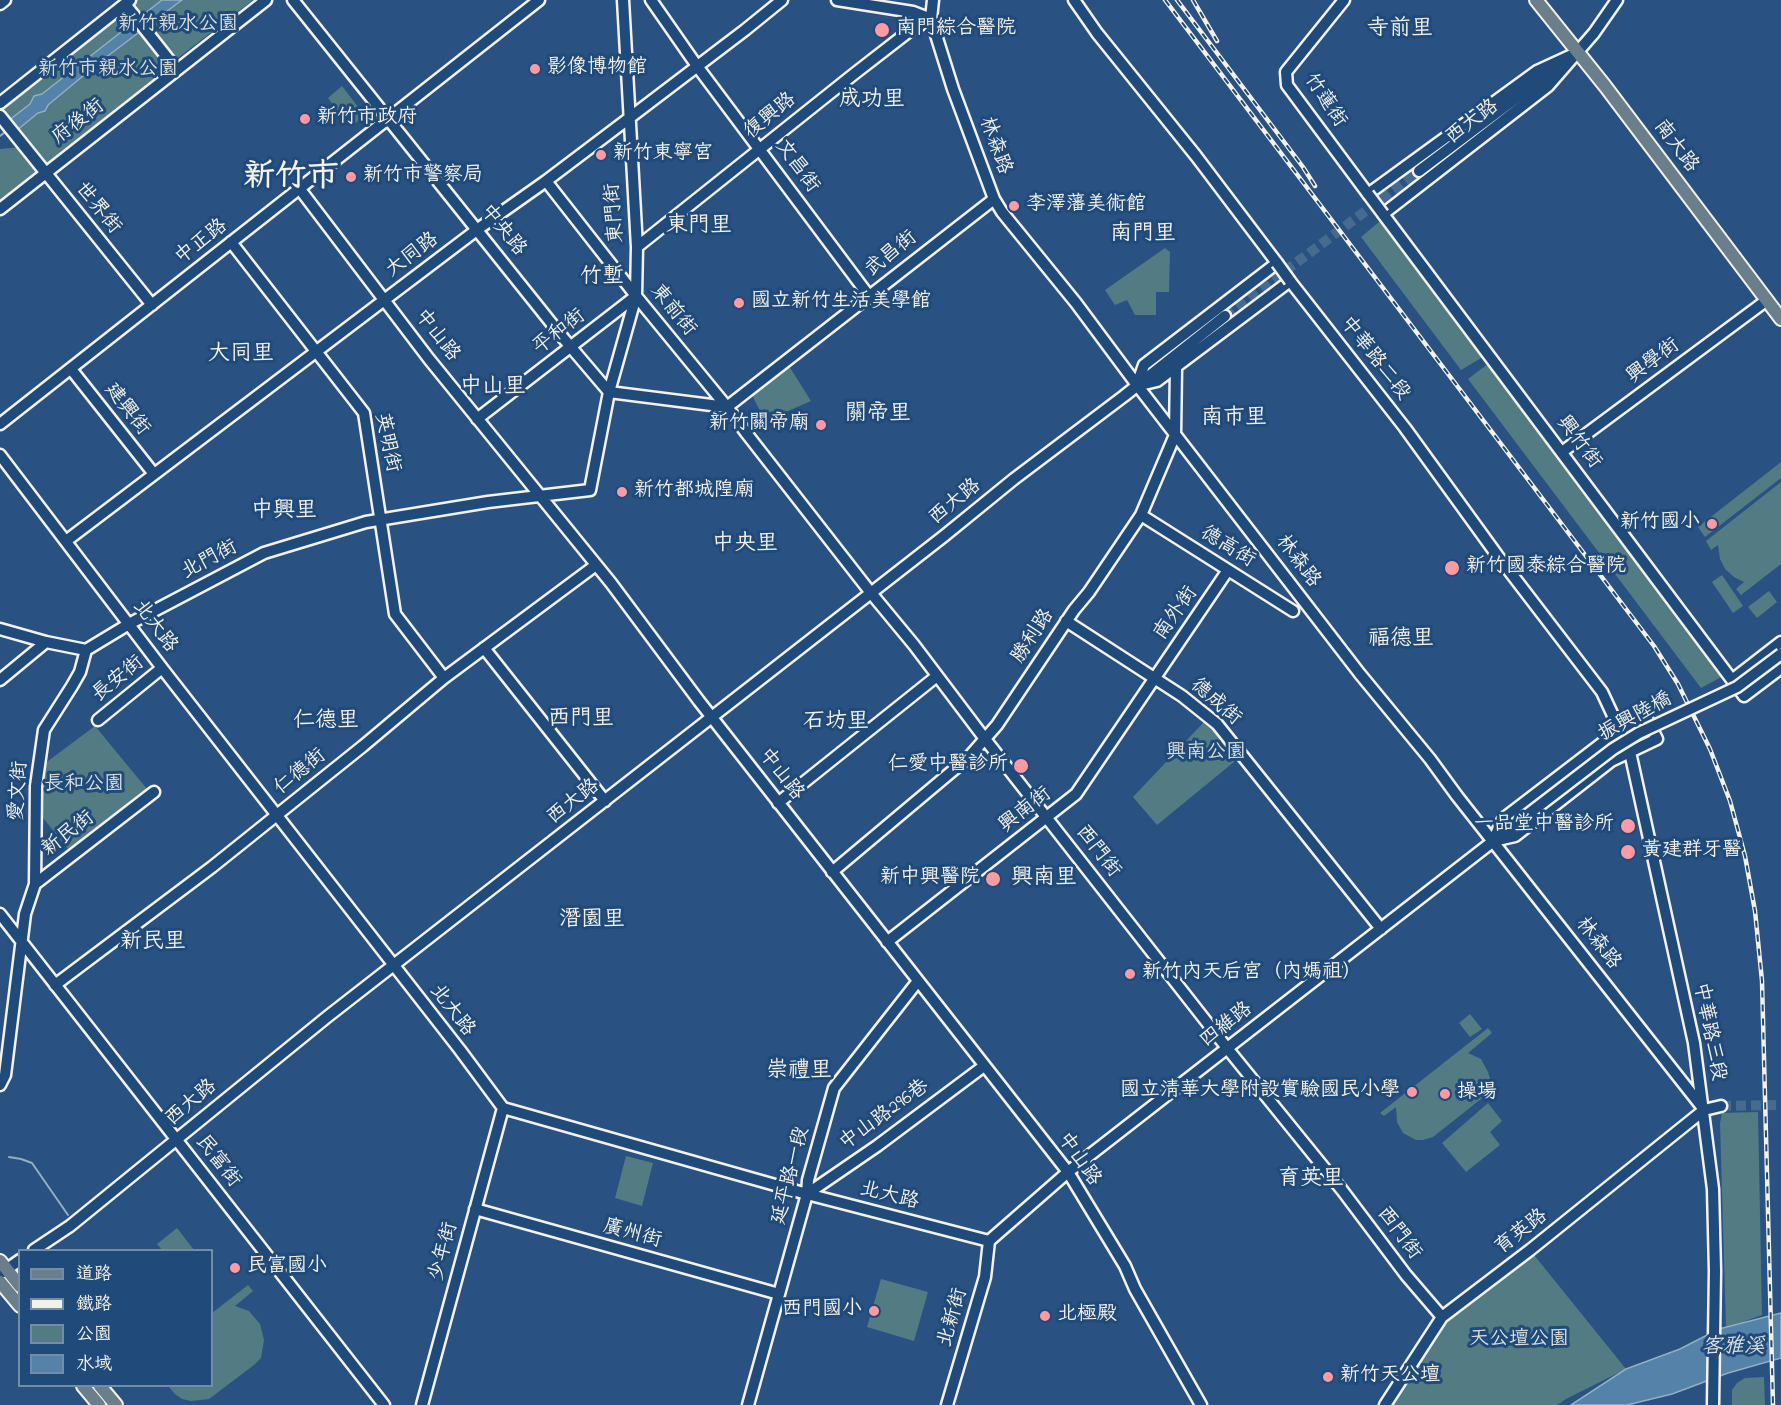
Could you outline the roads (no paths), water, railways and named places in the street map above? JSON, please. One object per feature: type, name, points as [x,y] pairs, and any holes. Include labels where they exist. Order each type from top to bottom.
[{"type":"main road","name":"南大路","points":[[1536,0],[1605,86],[1781,319]]},
{"type":"main road","points":[[2,1268],[18,1284]]},
{"type":"main road","points":[[0,1282],[18,1304]]},
{"type":"main road","points":[[84,1387],[99,1405]]},
{"type":"main road","points":[[101,1387],[116,1405]]},
{"type":"street","points":[[0,4],[5,0]]},
{"type":"street","name":"府後街","points":[[0,208],[266,0]]},
{"type":"street","name":"中央路","points":[[293,0],[387,120],[609,392]]},
{"type":"street","name":"中正路","points":[[0,424],[539,0]]},
{"type":"street","name":"東門街","points":[[590,489],[609,392],[636,296],[637,247],[623,0]]},
{"type":"street","name":"文昌街","points":[[651,0],[697,66],[869,297]]},
{"type":"street","name":"大同路","points":[[66,541],[478,229],[546,181],[782,0]]},
{"type":"street","points":[[837,0],[913,12],[931,19]]},
{"type":"street","name":"林森路","points":[[933,0],[931,19],[953,89],[994,199],[1360,674],[1423,750],[1704,1110]]},
{"type":"street","name":"中華路二段","points":[[1074,0],[1097,33],[1196,156],[1405,428],[1497,555],[1602,692],[1630,752]]},
{"type":"street","name":"竹蓮街","points":[[1344,0],[1286,72],[1287,85],[1383,214]]},
{"type":"street","name":"西大路","points":[[1383,214],[1548,86],[1594,33],[1617,0]]},
{"type":"street","points":[[0,104],[128,2],[133,14],[177,70]]},
{"type":"street","name":"復興路","points":[[637,247],[912,29],[931,19]]},
{"type":"street","name":"西大路","points":[[1368,194],[1537,71],[1577,53]]},
{"type":"street","name":"西大路","points":[[1419,171],[1577,53]]},
{"type":"street","name":"世界街","points":[[2,118],[152,305]]},
{"type":"street","name":"東前街","points":[[546,181],[727,407]]},
{"type":"street","name":"中山路","points":[[299,188],[477,419],[596,565],[778,803],[1068,1172],[1125,1266],[1135,1289],[1201,1405]]},
{"type":"street","name":"武昌街","points":[[727,407],[994,199]]},
{"type":"street","name":"興竹街","points":[[1383,214],[1744,696],[1781,668]]},
{"type":"street","name":"英明街","points":[[231,242],[364,413],[395,614],[444,678]]},
{"type":"street","name":"西大路","points":[[1137,385],[1144,365],[1277,263]]},
{"type":"street","name":"西大路","points":[[1137,385],[1157,381],[1290,281]]},
{"type":"street","name":"平和街","points":[[477,419],[636,296]]},
{"type":"street","name":"興學街","points":[[1562,452],[1767,300]]},
{"type":"street","name":"西大路","points":[[37,1249],[70,1226],[327,1017],[1225,316]]},
{"type":"street","name":"勝利路","points":[[832,872],[969,757],[997,725],[1066,621],[1089,592],[1141,515],[1175,435],[1176,368]]},
{"type":"street","name":"建興街","points":[[71,369],[154,474]]},
{"type":"street","points":[[609,392],[727,407]]},
{"type":"street","name":"西門街","points":[[727,407],[1227,1048],[1348,1198],[1406,1275],[1442,1317]]},
{"type":"street","name":"北大路","points":[[0,454],[162,668],[503,1108],[807,1194],[989,1241]]},
{"type":"street","name":"北門街","points":[[86,650],[129,624],[264,553],[366,522],[590,489]]},
{"type":"street","name":"德高街","points":[[1141,515],[1293,611]]},
{"type":"street","name":"仁德街","points":[[55,985],[277,816],[444,678],[596,565]]},
{"type":"street","name":"南外街","points":[[1154,678],[1228,570]]},
{"type":"street","name":"德成街","points":[[1066,621],[1190,702],[1217,724],[1381,929]]},
{"type":"street","points":[[0,629],[86,650]]},
{"type":"street","points":[[0,680],[46,642]]},
{"type":"street","points":[[1732,680],[1781,642]]},
{"type":"street","points":[[484,648],[605,801]]},
{"type":"street","name":"愛文街","points":[[0,1085],[5,1075],[25,914],[35,884],[35,810],[44,730],[80,672],[86,650]]},
{"type":"street","name":"振興陸橋","points":[[1514,825],[1613,749],[1639,733],[1737,687],[1781,654]]},
{"type":"street","name":"長安街","points":[[98,720],[162,668]]},
{"type":"street","points":[[778,803],[937,676]]},
{"type":"street","name":"興南街","points":[[887,942],[1076,794],[1154,678]]},
{"type":"street","name":"四維路","points":[[1646,717],[1657,738],[1611,761],[1515,836],[1493,841],[1503,819],[1621,730],[1646,717]]},
{"type":"street","name":"中華路三段","points":[[1630,752],[1694,1043],[1704,1110],[1713,1189],[1715,1271],[1713,1405]]},
{"type":"street","name":"新民街","points":[[35,884],[154,792]]},
{"type":"street","name":"四維路","points":[[1068,1172],[1514,825]]},
{"type":"street","name":"民富街","points":[[0,914],[384,1405]]},
{"type":"street","name":"延平路一段","points":[[748,1405],[834,1088],[918,981]]},
{"type":"street","name":"中山路296巷","points":[[807,1194],[877,1146],[984,1066]]},
{"type":"street","points":[[1683,1083],[1693,1085],[1698,1072]]},
{"type":"street","points":[[1704,1110],[1721,1106]]},
{"type":"street","name":"少年街","points":[[422,1405],[503,1108]]},
{"type":"street","name":"育英路","points":[[1384,1405],[1442,1317],[1530,1250],[1704,1110]]},
{"type":"street","points":[[989,1241],[1068,1172]]},
{"type":"street","name":"廣州街","points":[[475,1209],[779,1294]]},
{"type":"street","name":"北新街","points":[[947,1405],[984,1277],[989,1241]]},
{"type":"street","points":[[2,1268],[18,1261]]},
{"type":"water","points":[[162,0],[182,0],[101,61],[48,105],[45,111],[38,113],[16,131],[8,121],[30,104],[34,96],[42,94]]},
{"type":"water","name":"客雅溪","points":[[1781,1313],[1781,1358],[1728,1373],[1672,1394],[1627,1405],[1571,1405],[1626,1369],[1680,1349],[1719,1329]]},
{"type":"waterway","points":[[0,136],[8,130]]},
{"type":"waterway","points":[[9,1157],[32,1163],[68,1215]]},
{"type":"tunnel","points":[[1225,316],[1419,171]]},
{"type":"tunnel","points":[[1721,1106],[1781,1105]]},
{"type":"railway","points":[[1165,0],[1654,646],[1678,684],[1710,749],[1730,801],[1745,856],[1755,911],[1762,981],[1773,1405]]},
{"type":"railway","points":[[1177,0],[1315,186]]},
{"type":"railway","points":[[1193,0],[1217,41]]},
{"type":"place","name":"南門綜合醫院","points":[[882,30]]},
{"type":"place","name":"影像博物館","points":[[535,69]]},
{"type":"place","name":"新竹市政府","points":[[305,119]]},
{"type":"place","name":"新竹東寧宮","points":[[601,155]]},
{"type":"place","name":"新竹市警察局","points":[[351,177]]},
{"type":"place","name":"李澤藩美術館","points":[[1014,206]]},
{"type":"place","name":"國立新竹生活美學館","points":[[739,303]]},
{"type":"place","name":"新竹關帝廟","points":[[821,425]]},
{"type":"place","name":"新竹都城隍廟","points":[[622,492]]},
{"type":"place","name":"新竹國小","points":[[1712,524]]},
{"type":"place","name":"新竹國泰綜合醫院","points":[[1452,568]]},
{"type":"place","name":"仁愛中醫診所","points":[[1021,766]]},
{"type":"place","name":"一品堂中醫診所","points":[[1628,826]]},
{"type":"place","name":"黃建群牙醫","points":[[1628,852]]},
{"type":"place","name":"新中興醫院","points":[[993,879]]},
{"type":"place","name":"新竹內天后宮（內媽祖）","points":[[1130,974]]},
{"type":"place","name":"國立清華大學附設實驗國民小學","points":[[1412,1092]]},
{"type":"place","name":"操場","points":[[1445,1094]]},
{"type":"place","name":"民富國小","points":[[235,1268]]},
{"type":"place","name":"西門國小","points":[[874,1311]]},
{"type":"place","name":"北極殿","points":[[1045,1316]]},
{"type":"place","name":"新竹天公壇","points":[[1328,1377]]},
{"type":"district","name":"寺前里","points":[[1400,30]]},
{"type":"district","name":"成功里","points":[[872,101]]},
{"type":"district","name":"新竹市","points":[[291,180]]},
{"type":"district","name":"東門里","points":[[699,227]]},
{"type":"district","name":"南門里","points":[[1143,235]]},
{"type":"district","name":"竹塹","points":[[602,278]]},
{"type":"district","name":"大同里","points":[[241,355]]},
{"type":"district","name":"中山里","points":[[493,388]]},
{"type":"district","name":"關帝里","points":[[878,415]]},
{"type":"district","name":"南市里","points":[[1234,419]]},
{"type":"district","name":"中興里","points":[[284,512]]},
{"type":"district","name":"中央里","points":[[745,545]]},
{"type":"district","name":"福德里","points":[[1401,640]]},
{"type":"district","name":"西門里","points":[[581,720]]},
{"type":"district","name":"仁德里","points":[[326,722]]},
{"type":"district","name":"石坊里","points":[[836,723]]},
{"type":"district","name":"興南里","points":[[1044,879]]},
{"type":"district","name":"潛園里","points":[[592,921]]},
{"type":"district","name":"新民里","points":[[153,943]]},
{"type":"district","name":"崇禮里","points":[[799,1072]]},
{"type":"district","name":"育英里","points":[[1311,1180]]},
{"type":"park label","name":"新竹親水公園","points":[[178,26]]},
{"type":"park label","name":"新竹市親水公園","points":[[108,71]]},
{"type":"park label","name":"興南公園","points":[[1206,754]]},
{"type":"park label","name":"長和公園","points":[[84,786]]},
{"type":"park label","name":"天公壇公園","points":[[1519,1341]]}]
